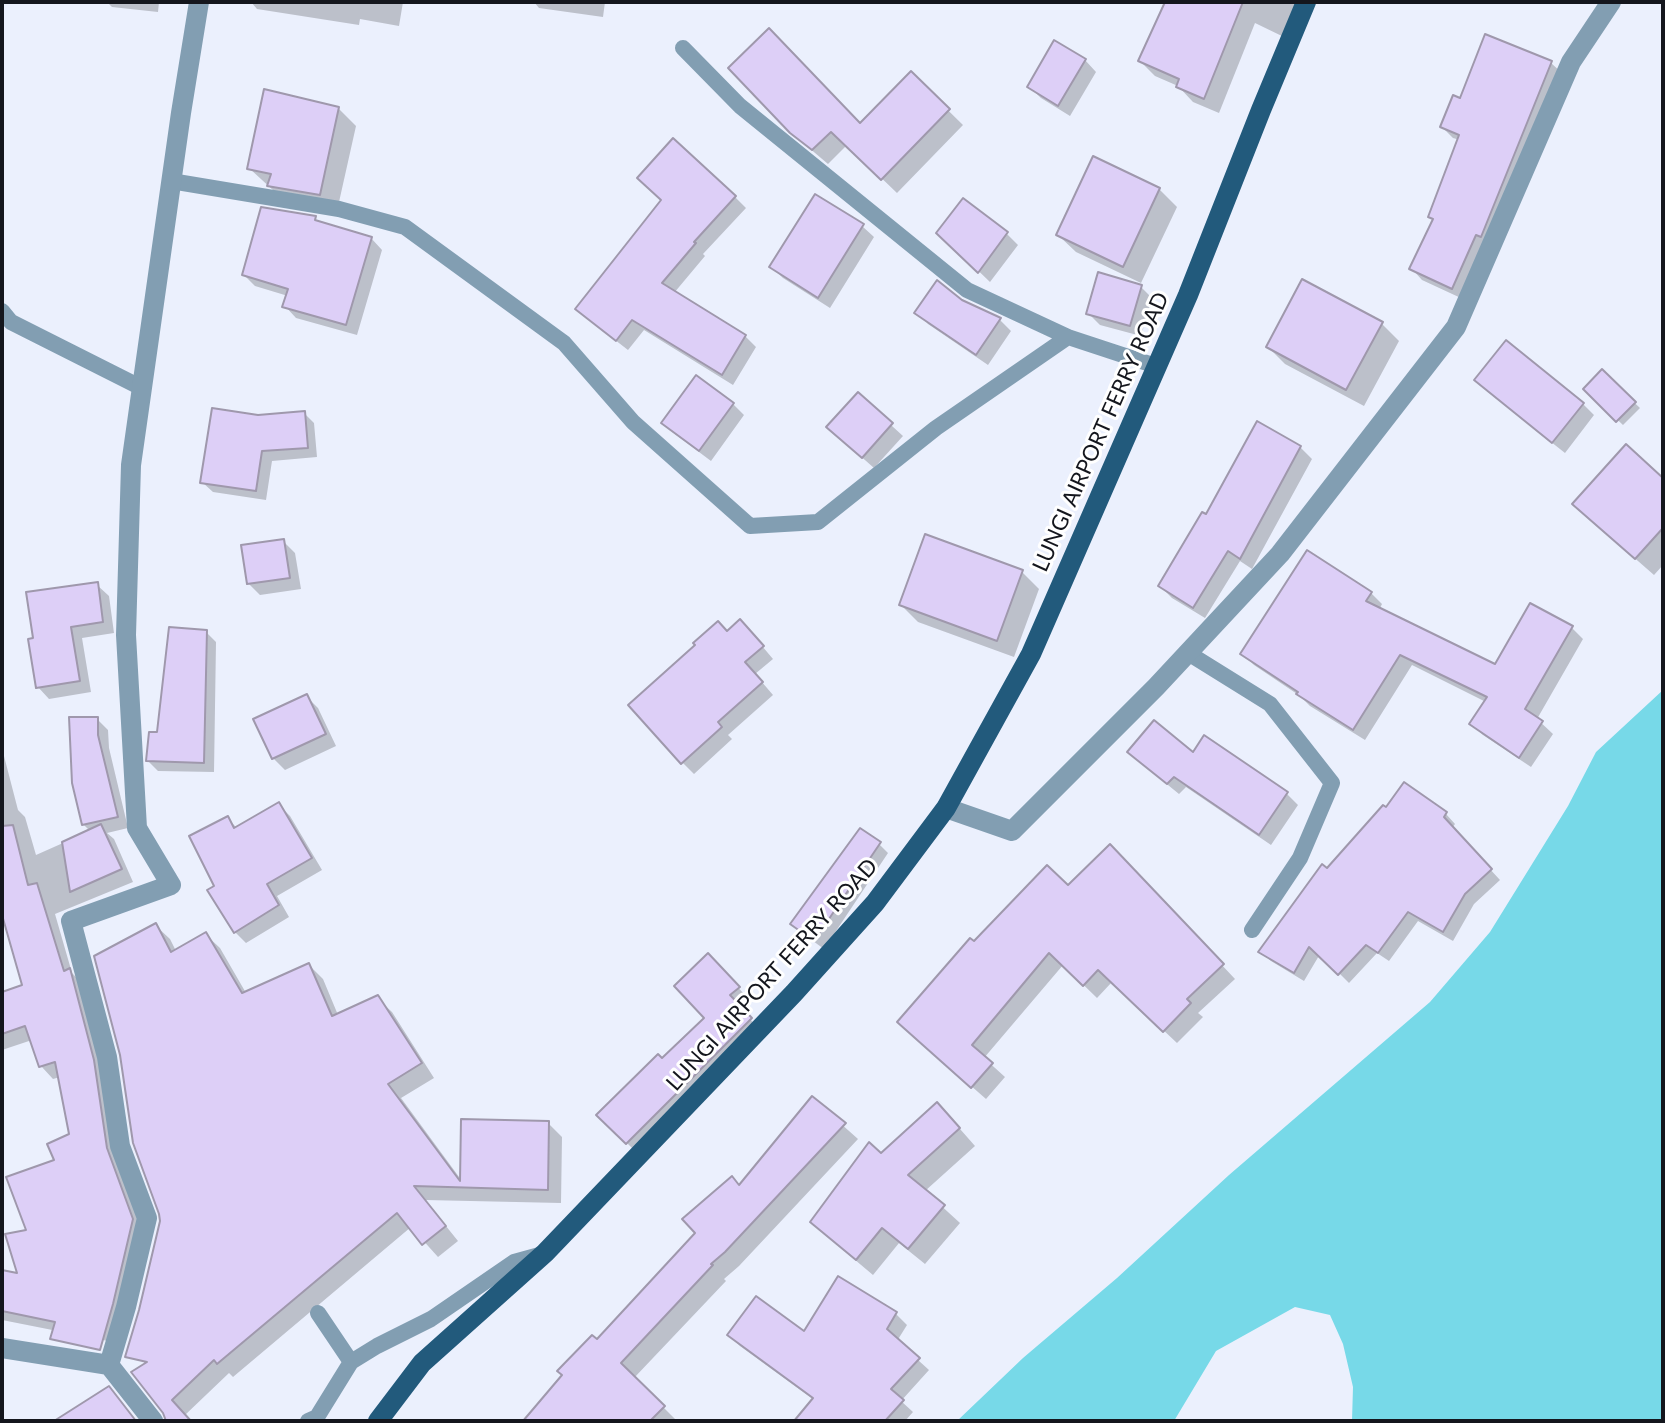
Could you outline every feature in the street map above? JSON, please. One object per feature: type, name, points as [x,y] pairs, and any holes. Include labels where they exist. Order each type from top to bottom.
[{"type":"main road","name":"LUNGI AIRPORT FERRY ROAD","points":[[378,1421],[422,1363],[545,1253],[794,993],[865,915],[946,808],[1031,654],[1188,295],[1306,2]]},
{"type":"street","points":[[109,1365],[147,1218],[120,1146],[107,1057],[71,921],[171,885],[137,828],[126,635],[131,465],[199,2]]},
{"type":"street","points":[[946,808],[1012,831],[1188,653],[1280,554],[1456,327],[1571,62],[1611,2]]},
{"type":"street","points":[[2,1348],[109,1365],[153,1421]]},
{"type":"lane","points":[[683,48],[740,106],[967,290],[1068,337],[1156,366]]},
{"type":"lane","points":[[171,181],[339,209],[405,227],[564,343],[633,422],[750,526],[818,522],[936,428],[1068,337]]},
{"type":"lane","points":[[2,311],[11,322],[142,388]]},
{"type":"lane","points":[[1188,653],[1270,704],[1332,783],[1300,858],[1252,930]]},
{"type":"lane","points":[[308,1421],[317,1417],[351,1362],[431,1319],[514,1262],[545,1253]]},
{"type":"lane","points":[[318,1313],[351,1362]]},
{"type":"water","points":[[1663,690],[1663,1421],[1352,1421],[1353,1387],[1343,1344],[1330,1315],[1295,1307],[1216,1351],[1174,1421],[957,1421],[1023,1358],[1117,1278],[1229,1175],[1430,1002],[1490,932],[1568,806],[1596,752]]},
{"type":"building","points":[[1165,2],[1243,2],[1204,99],[1176,87],[1179,79],[1138,61]]},
{"type":"building","points":[[769,28],[860,123],[911,71],[950,109],[881,180],[831,132],[812,150],[790,133],[728,68]]},
{"type":"building","points":[[1485,34],[1552,61],[1481,237],[1476,235],[1452,289],[1409,269],[1433,219],[1428,217],[1459,135],[1440,127],[1453,95],[1460,98]]},
{"type":"building","points":[[1054,40],[1086,59],[1058,106],[1027,87]]},
{"type":"building","points":[[264,89],[339,107],[320,195],[267,186],[271,174],[247,169]]},
{"type":"building","points":[[673,138],[736,196],[662,283],[746,335],[722,375],[632,320],[616,341],[575,309],[661,200],[637,178]]},
{"type":"building","points":[[1093,156],[1160,188],[1123,267],[1056,235]]},
{"type":"building","points":[[815,194],[864,224],[818,298],[769,267]]},
{"type":"building","points":[[963,198],[1008,232],[978,273],[936,233]]},
{"type":"building","points":[[261,207],[316,216],[315,220],[372,237],[346,325],[282,307],[288,289],[242,275]]},
{"type":"building","points":[[1098,272],[1142,285],[1130,326],[1086,314]]},
{"type":"building","points":[[1302,279],[1383,322],[1346,390],[1266,347]]},
{"type":"building","points":[[937,280],[962,300],[1001,318],[976,355],[914,313]]},
{"type":"building","points":[[1506,340],[1584,403],[1552,443],[1474,380]]},
{"type":"building","points":[[1602,369],[1636,402],[1616,422],[1583,389]]},
{"type":"building","points":[[696,375],[734,403],[699,451],[661,423]]},
{"type":"building","points":[[858,392],[893,423],[862,458],[826,427]]},
{"type":"building","points":[[212,408],[258,415],[305,411],[308,448],[262,451],[256,491],[200,483]]},
{"type":"building","points":[[1257,421],[1301,446],[1240,559],[1228,551],[1193,608],[1158,586],[1202,512],[1206,514]]},
{"type":"building","points":[[1626,444],[1663,478],[1663,528],[1635,559],[1572,504]]},
{"type":"building","points":[[925,534],[1023,570],[997,641],[899,605]]},
{"type":"building","points":[[284,539],[290,578],[247,584],[241,545]]},
{"type":"building","points":[[1307,550],[1372,592],[1366,601],[1495,664],[1530,603],[1573,626],[1525,709],[1543,721],[1519,758],[1469,724],[1487,697],[1400,655],[1353,730],[1240,654]]},
{"type":"building","points":[[98,582],[103,622],[71,627],[80,681],[36,688],[28,639],[33,638],[26,592]]},
{"type":"building","points":[[740,619],[764,646],[745,662],[763,682],[718,722],[722,727],[681,764],[628,705],[718,621],[727,631]]},
{"type":"building","points":[[169,627],[207,630],[204,763],[146,761],[149,732],[157,732]]},
{"type":"building","points":[[307,694],[326,734],[272,759],[253,719]]},
{"type":"building","points":[[69,717],[98,717],[98,735],[118,817],[82,825],[72,783]]},
{"type":"building","points":[[1154,720],[1193,752],[1204,735],[1288,792],[1259,835],[1174,777],[1167,784],[1127,752]]},
{"type":"building","points":[[1404,782],[1447,812],[1444,817],[1492,869],[1465,894],[1443,932],[1408,912],[1378,953],[1366,945],[1338,975],[1309,947],[1294,973],[1258,952],[1322,864],[1327,868],[1383,805],[1386,807]]},
{"type":"building","points":[[279,802],[312,858],[267,884],[279,905],[234,933],[207,890],[214,886],[189,836],[228,816],[234,828]]},
{"type":"building","points":[[101,824],[122,869],[70,892],[62,842]]},
{"type":"building","points":[[13,825],[28,885],[37,883],[64,971],[70,968],[94,1060],[107,1148],[133,1219],[100,1350],[50,1339],[55,1322],[2,1311],[2,1270],[17,1273],[5,1234],[26,1230],[6,1177],[54,1160],[47,1144],[69,1134],[55,1062],[39,1067],[25,1026],[2,1034],[2,992],[22,985],[2,915],[2,826]]},
{"type":"building","points":[[860,828],[881,842],[814,941],[790,924]]},
{"type":"building","points":[[1110,844],[1224,964],[1187,999],[1191,1003],[1163,1032],[1098,970],[1083,986],[1049,953],[972,1045],[993,1063],[971,1088],[897,1022],[970,938],[974,941],[1047,865],[1068,885]]},
{"type":"building","points":[[156,923],[171,952],[206,932],[242,993],[309,963],[332,1016],[378,995],[422,1063],[388,1084],[460,1181],[461,1119],[549,1121],[548,1190],[414,1186],[446,1226],[422,1245],[397,1213],[217,1364],[214,1360],[172,1400],[191,1421],[166,1421],[131,1372],[147,1362],[125,1357],[160,1221],[133,1143],[120,1055],[94,956]]},
{"type":"building","points":[[708,953],[740,987],[730,995],[752,1018],[626,1144],[596,1115],[658,1054],[662,1058],[704,1018],[674,986]]},
{"type":"building","points":[[812,1096],[846,1123],[621,1363],[665,1406],[650,1421],[523,1421],[562,1375],[557,1371],[592,1335],[597,1339],[695,1233],[682,1219],[732,1176],[739,1185]]},
{"type":"building","points":[[937,1102],[960,1128],[908,1175],[945,1205],[908,1249],[882,1228],[856,1260],[810,1222],[869,1142],[881,1153]]},
{"type":"building","points":[[838,1276],[897,1312],[887,1329],[920,1358],[891,1389],[904,1400],[885,1421],[794,1421],[813,1398],[727,1335],[756,1296],[804,1331]]},
{"type":"building","points":[[109,1386],[136,1421],[54,1421]]}]
